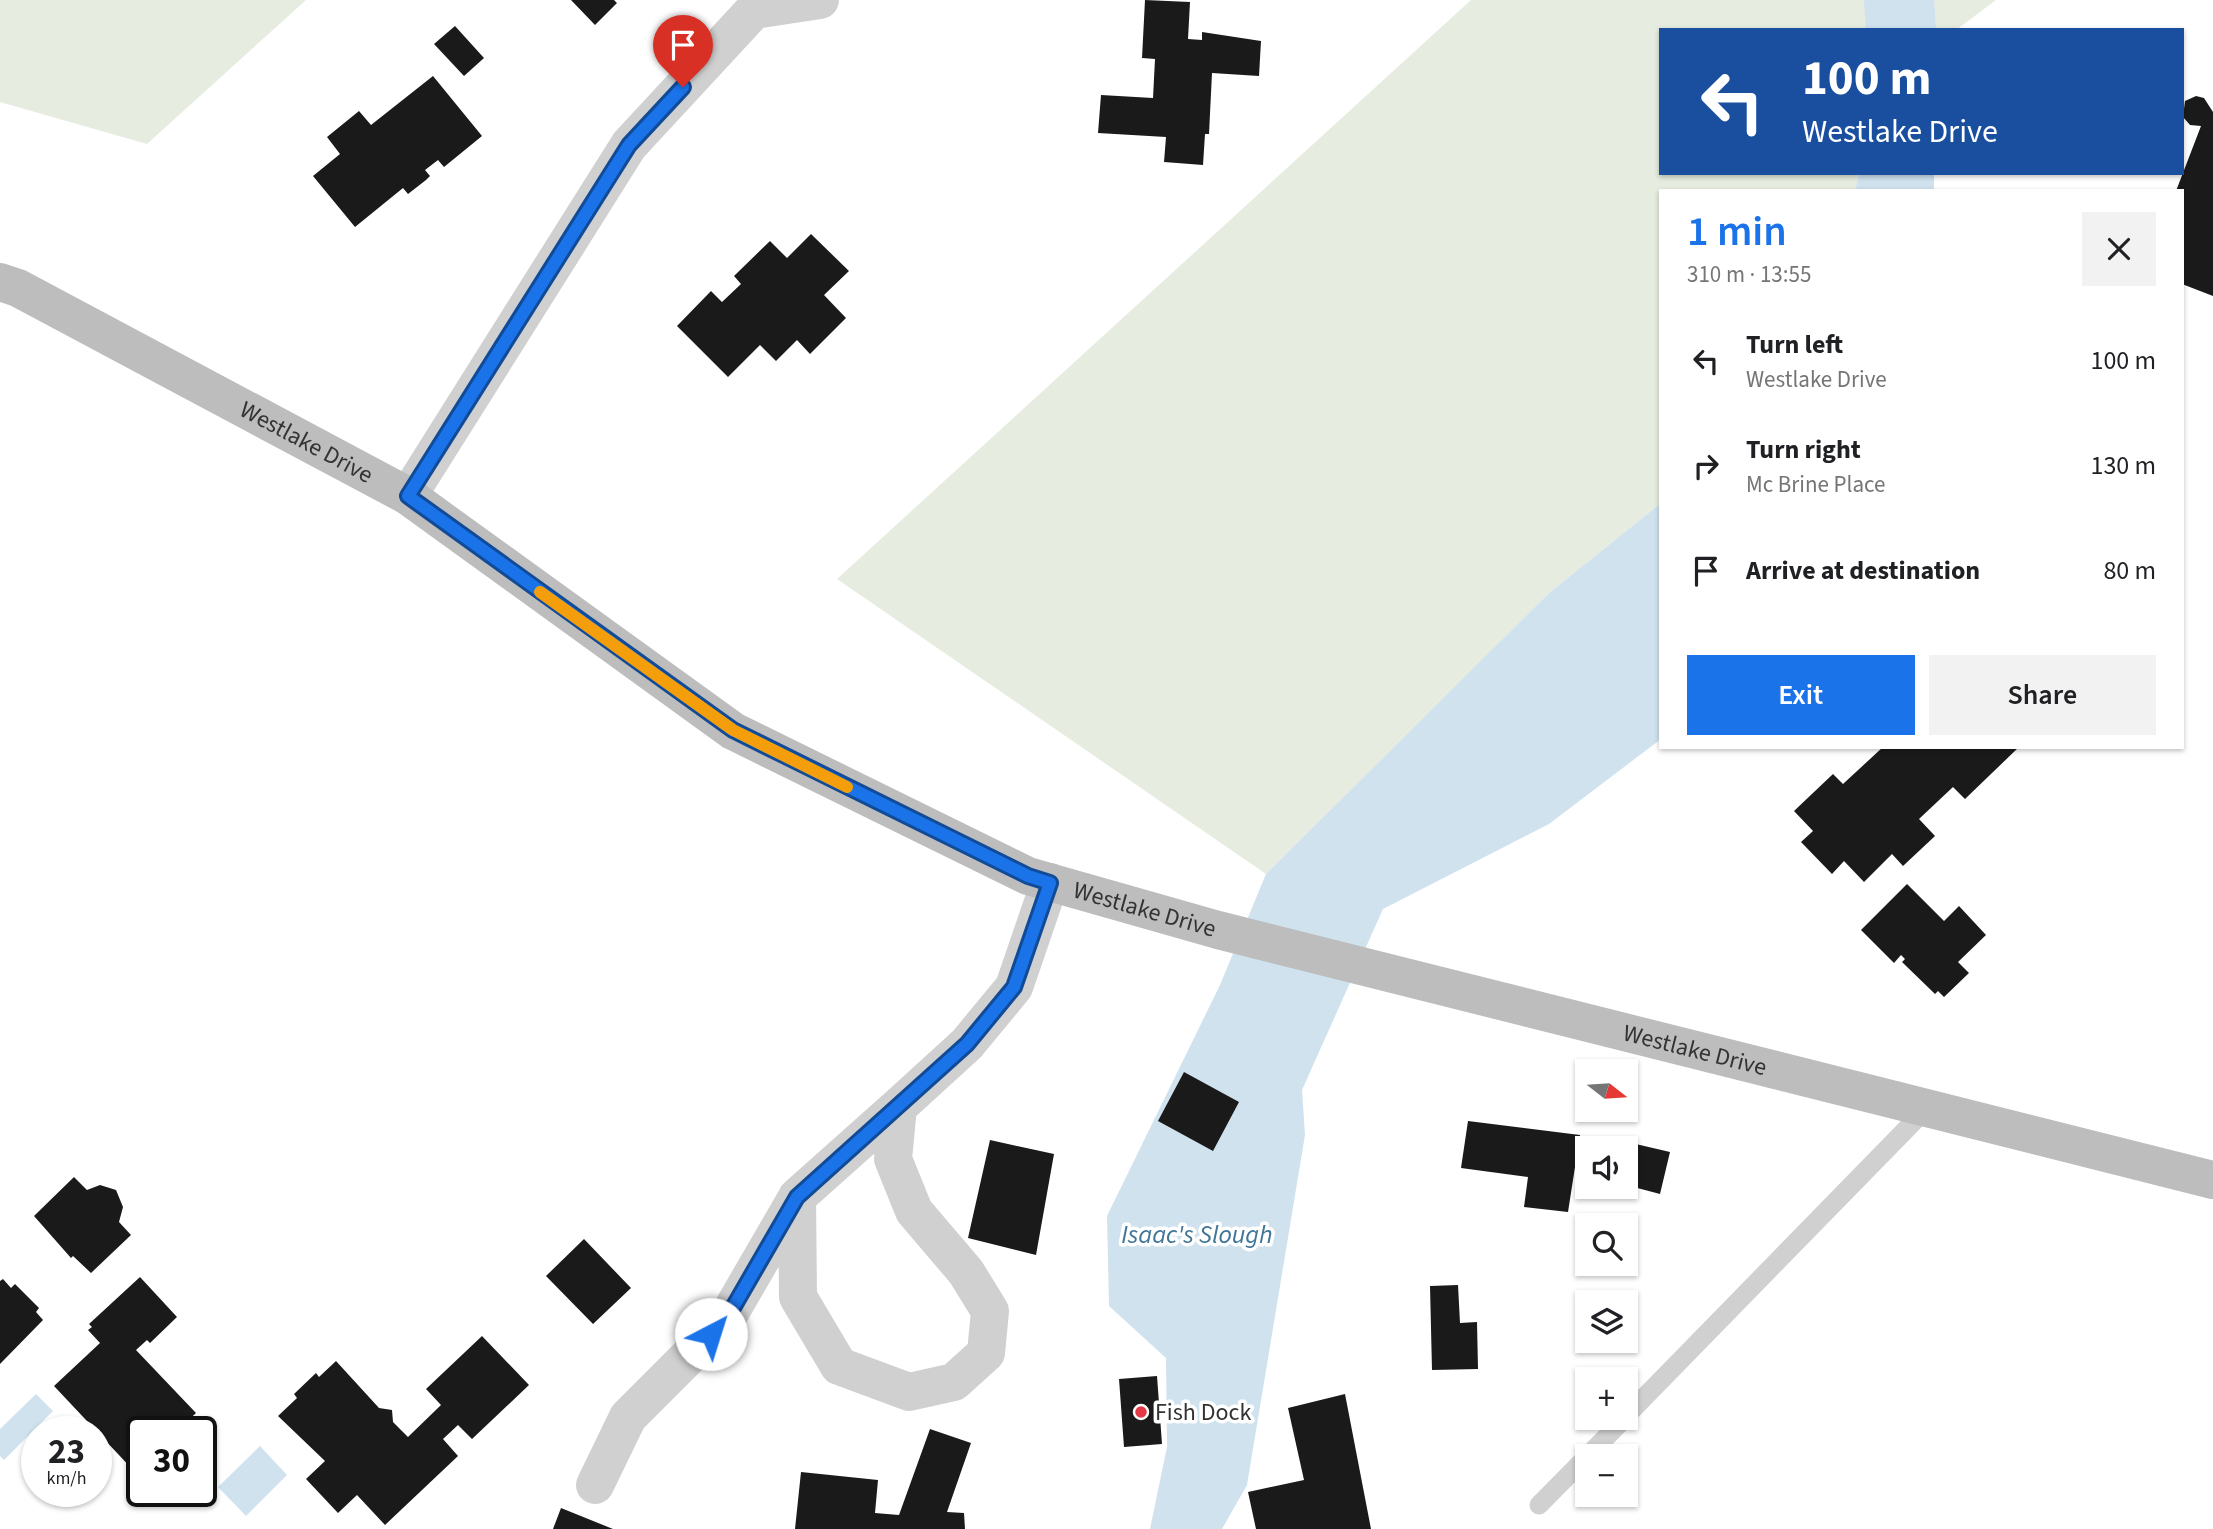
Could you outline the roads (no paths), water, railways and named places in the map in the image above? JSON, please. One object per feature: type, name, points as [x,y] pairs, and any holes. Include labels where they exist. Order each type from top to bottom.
[{"type":"street","points":[[408,496],[629,145],[754,10],[820,0]]},
{"type":"street","name":"Westlake Drive","points":[[0,282],[18,288],[408,496],[733,730],[1028,876],[1218,930],[1439,987],[2213,1180]]},
{"type":"street","points":[[595,1485],[628,1417],[727,1318],[797,1197],[967,1044],[1014,987],[1050,883]]},
{"type":"street","points":[[797,1197],[798,1297],[839,1366],[909,1392],[954,1382],[986,1353],[990,1311],[966,1272],[914,1211],[893,1159],[898,1107]]},
{"type":"lane","points":[[1638,1404],[1926,1110]]},
{"type":"lane","points":[[1539,1505],[1612,1430]]},
{"type":"water","points":[[1859,175],[1934,175],[1934,189],[1855,189]]},
{"type":"water","name":"Isaac's Slough","points":[[1659,505],[1659,741],[1549,824],[1383,909],[1302,1090],[1305,1135],[1247,1485],[1222,1529],[1150,1529],[1167,1447],[1166,1358],[1109,1306],[1107,1216],[1220,985],[1266,874],[1549,593]]},
{"type":"water","points":[[36,1394],[53,1411],[48,1416],[21,1416],[21,1443],[4,1460],[0,1456],[0,1429]]},
{"type":"water","points":[[260,1446],[287,1475],[246,1516],[218,1487]]},
{"type":"waterway","points":[[1899,0],[1901,28]]},
{"type":"place","name":"Fish Dock","points":[[1141,1412]]}]
